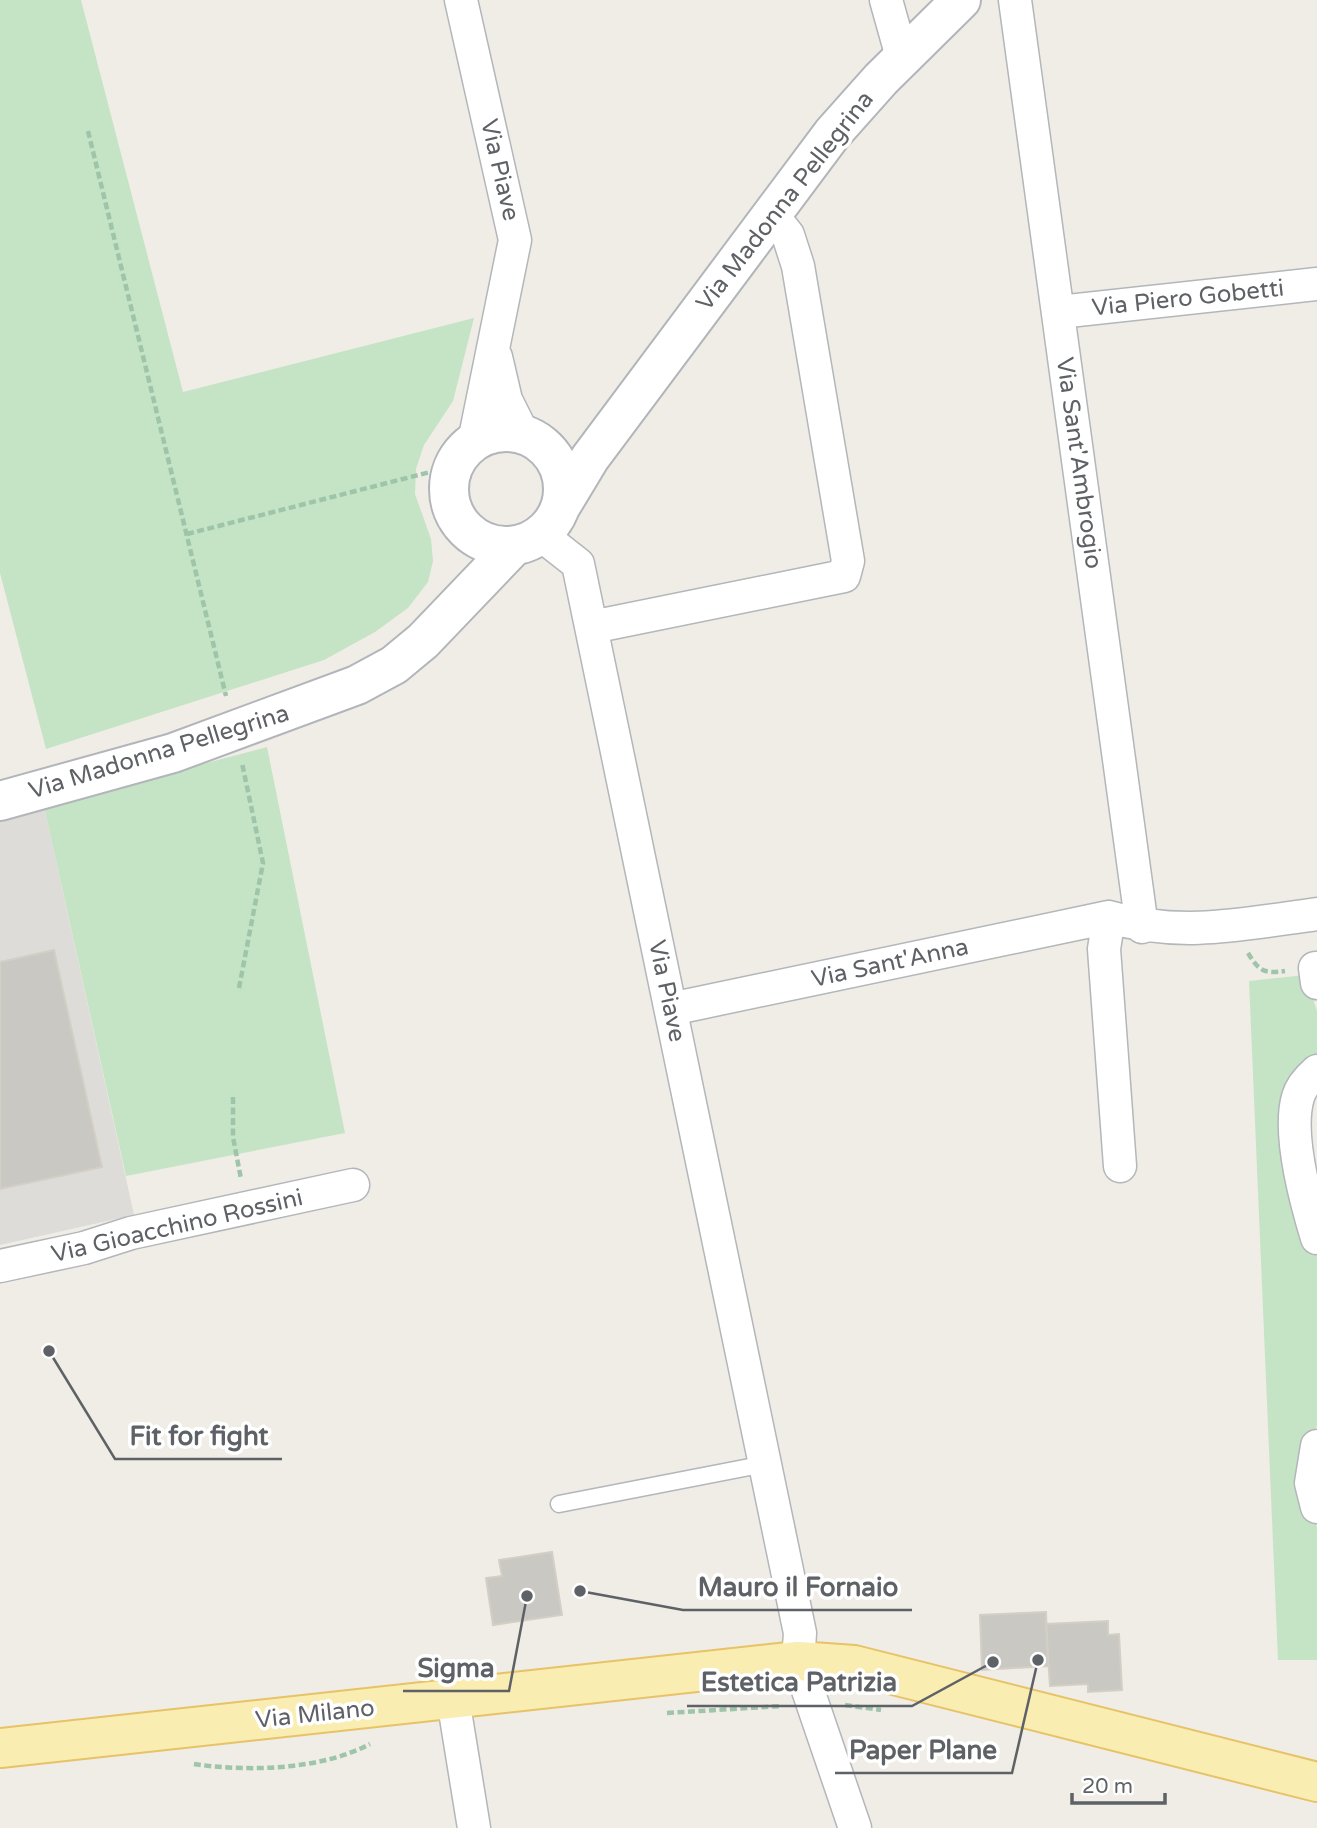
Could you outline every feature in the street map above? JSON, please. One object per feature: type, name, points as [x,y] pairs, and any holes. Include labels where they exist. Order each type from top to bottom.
[{"type":"main road","name":"Via Milano","points":[[0,1748],[798,1661],[854,1665],[1317,1782]]},
{"type":"street","name":"Via Piave","points":[[461,0],[515,240],[494,341],[462,442]]},
{"type":"street","points":[[886,0],[902,57]]},
{"type":"street","name":"Via Madonna Pellegrina","points":[[0,801],[173,753],[357,685],[394,665],[423,641],[453,607],[539,529],[832,134],[902,57],[961,0]]},
{"type":"street","name":"Via Sant'Ambrogio","points":[[1015,0],[1142,927]]},
{"type":"street","points":[[592,627],[844,576],[848,561],[797,266],[788,235],[772,215]]},
{"type":"street","name":"Via Piero Gobetti","points":[[1059,312],[1317,284]]},
{"type":"street","name":"Via Piave","points":[[494,341],[506,400],[531,439]]},
{"type":"street","name":"Via Madonna Pellegrina","points":[[531,439],[589,434],[623,415]]},
{"type":"street","points":[[504,432],[531,439],[557,464],[563,486],[539,529],[487,544],[466,530],[450,503],[449,488],[462,442],[504,432]]},
{"type":"street","name":"Via Piave","points":[[539,529],[578,564],[800,1633],[798,1661],[855,1828]]},
{"type":"street","points":[[453,607],[466,530]]},
{"type":"street","name":"Via Sant'Anna","points":[[671,1009],[1109,917],[1142,927],[1198,930],[1317,914]]},
{"type":"street","points":[[1109,917],[1104,949],[1120,1166]]},
{"type":"street","points":[[1317,1071],[1306,1081],[1298,1097],[1296,1124],[1306,1192],[1317,1238]]},
{"type":"street","name":"Via Gioacchino Rossini","points":[[0,1266],[353,1185]]},
{"type":"street","points":[[1317,1446],[1311,1483],[1317,1507]]},
{"type":"street","points":[[453,1699],[474,1828]]},
{"type":"lane","points":[[559,1504],[765,1464]]},
{"type":"path","points":[[88,131],[235,731],[263,863],[239,988]]},
{"type":"path","points":[[187,534],[442,469],[462,442]]},
{"type":"path","points":[[233,1097],[235,1155],[249,1207]]},
{"type":"path","points":[[661,1713],[812,1704],[890,1712]]},
{"type":"path","points":[[186,1763],[233,1770],[341,1759],[378,1741]]},
{"type":"shaded area","points":[[44,806],[134,1215],[0,1245],[0,807]]},
{"type":"green space","points":[[0,0],[81,0],[183,392],[474,318],[453,401],[424,445],[416,469],[415,494],[431,539],[433,561],[428,582],[408,608],[375,632],[324,660],[46,749],[0,573]]},
{"type":"green space","points":[[267,747],[345,1133],[126,1176],[44,806]]},
{"type":"green space","points":[[1305,975],[1317,1011],[1317,1059],[1305,1069],[1312,1250],[1317,1257],[1317,1426],[1310,1438],[1307,1506],[1317,1527],[1317,1660],[1278,1660],[1249,981]]},
{"type":"building","points":[[54,950],[102,1167],[0,1189],[0,962]]},
{"type":"building","points":[[552,1552],[562,1615],[493,1625],[486,1578],[502,1576],[499,1560]]},
{"type":"building","points":[[1046,1612],[1048,1666],[982,1670],[980,1615]]},
{"type":"building","points":[[1108,1621],[1108,1635],[1119,1634],[1122,1690],[1088,1692],[1088,1684],[1050,1686],[1046,1624]]},
{"type":"place","name":"Fit for fight","points":[[49,1351]]},
{"type":"place","name":"Mauro il Fornaio","points":[[580,1591]]},
{"type":"place","name":"Sigma","points":[[527,1596]]},
{"type":"place","name":"Paper Plane","points":[[1038,1660]]},
{"type":"place","name":"Estetica Patrizia","points":[[993,1662]]}]
